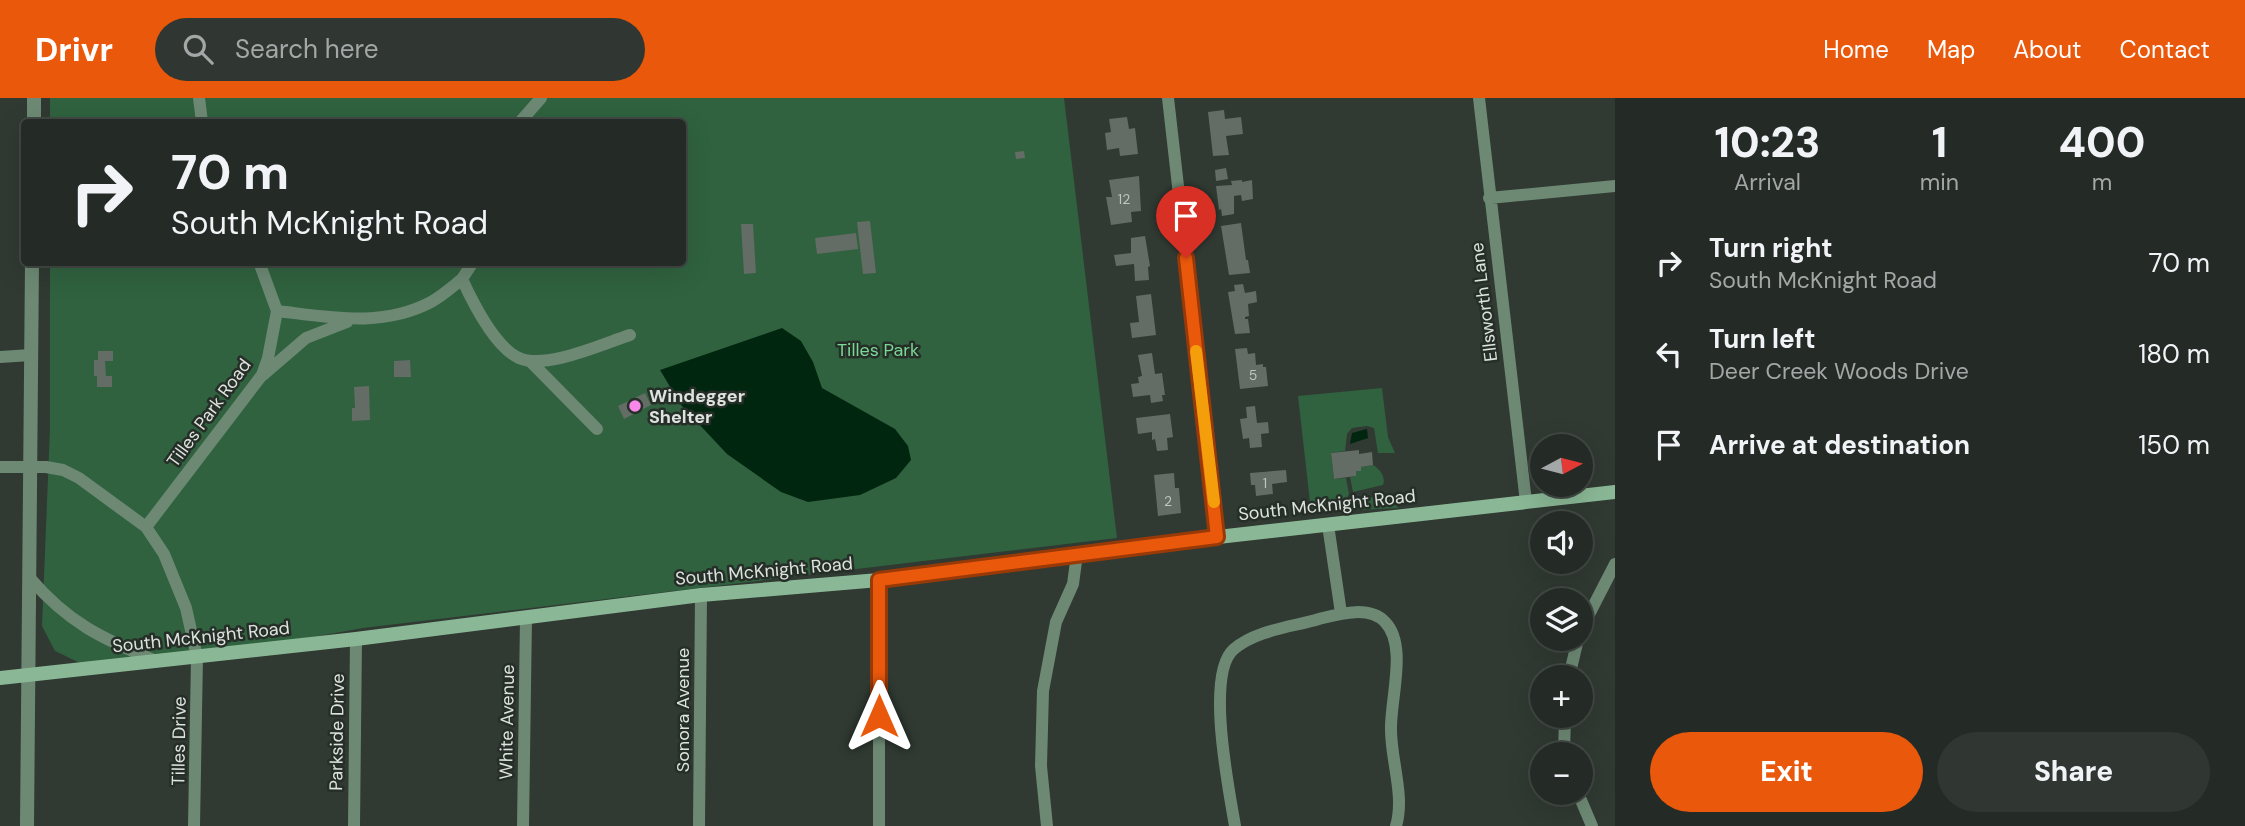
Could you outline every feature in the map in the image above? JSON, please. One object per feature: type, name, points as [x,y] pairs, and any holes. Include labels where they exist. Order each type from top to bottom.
[{"type":"main road","name":"South McKnight Road","points":[[0,678],[356,639],[701,595],[879,580],[1217,537],[1615,492]]},
{"type":"street","points":[[34,98],[34,119]]},
{"type":"street","points":[[200,98],[202,119]]},
{"type":"street","points":[[523,119],[541,98]]},
{"type":"street","points":[[1168,98],[1217,537]]},
{"type":"street","name":"Ellsworth Lane","points":[[1479,98],[1526,502]]},
{"type":"street","points":[[1489,198],[1615,186]]},
{"type":"street","points":[[27,826],[32,266]]},
{"type":"street","points":[[260,266],[277,311],[353,320]]},
{"type":"street","points":[[262,375],[306,338],[333,326],[353,320],[397,316],[432,302],[462,279],[470,266]]},
{"type":"street","points":[[462,279],[492,331],[509,351],[520,359],[530,361],[557,358],[630,335]]},
{"type":"street","name":"Tilles Park Road","points":[[146,527],[262,375],[277,311]]},
{"type":"street","points":[[0,357],[31,355]]},
{"type":"street","points":[[530,361],[597,429]]},
{"type":"street","points":[[0,467],[63,470],[146,527],[164,554],[174,576],[186,608],[197,657]]},
{"type":"street","points":[[1328,525],[1341,613]]},
{"type":"street","points":[[1047,826],[1041,766],[1043,691],[1056,622],[1073,584],[1077,554]]},
{"type":"street","points":[[1593,607],[1615,564]]},
{"type":"street","points":[[30,578],[43,594],[79,624],[101,638],[156,661]]},
{"type":"street","points":[[879,580],[879,826]]},
{"type":"street","name":"Sonora Avenue","points":[[699,826],[701,595]]},
{"type":"street","points":[[1235,826],[1221,746],[1222,669],[1229,654],[1256,636],[1341,613],[1373,613],[1392,629],[1397,646],[1391,730],[1398,802],[1396,826]]},
{"type":"street","name":"White Avenue","points":[[523,826],[526,618]]},
{"type":"street","name":"Parkside Drive","points":[[354,826],[356,639]]},
{"type":"street","name":"Tilles Drive","points":[[194,826],[197,657]]},
{"type":"street","points":[[1583,805],[1592,826]]},
{"type":"green space","name":"Tilles Park","points":[[50,98],[1064,98],[1117,538],[363,628],[217,654],[80,663],[55,651],[42,626],[50,428],[50,266],[686,266],[686,119],[50,119]]},
{"type":"green space","points":[[1382,388],[1388,437],[1395,453],[1378,453],[1374,428],[1352,428],[1347,434],[1345,451],[1331,453],[1334,479],[1346,478],[1349,494],[1346,508],[1311,511],[1298,396]]},
{"type":"green space","points":[[1373,465],[1382,474],[1383,485],[1353,492],[1350,477],[1356,476],[1356,471],[1361,470],[1361,467]]},
{"type":"green space","points":[[1376,496],[1389,498],[1398,508],[1358,510],[1356,507],[1359,501]]},
{"type":"shaded area","points":[[782,328],[801,341],[813,362],[822,388],[895,429],[908,446],[911,460],[896,478],[860,495],[808,502],[781,492],[727,454],[681,405],[660,370]]},
{"type":"shaded area","points":[[1367,429],[1368,438],[1350,444],[1352,433]]},
{"type":"building","points":[[1224,110],[1225,119],[1241,117],[1243,134],[1226,136],[1229,155],[1213,156],[1208,112]]},
{"type":"building","points":[[1127,117],[1129,129],[1135,128],[1138,154],[1120,156],[1119,148],[1107,150],[1105,133],[1111,132],[1109,119]]},
{"type":"building","points":[[1024,151],[1025,158],[1016,159],[1015,152]]},
{"type":"building","points":[[1226,168],[1228,179],[1216,181],[1215,170]]},
{"type":"building","points":[[1139,176],[1141,211],[1131,212],[1132,222],[1111,225],[1106,197],[1112,197],[1109,180]]},
{"type":"building","points":[[1252,180],[1253,199],[1242,201],[1241,195],[1234,196],[1234,214],[1222,216],[1216,186],[1232,185],[1231,181]]},
{"type":"building","points":[[870,221],[876,273],[863,274],[857,222]]},
{"type":"building","points":[[1241,223],[1250,273],[1229,275],[1221,226]]},
{"type":"building","points":[[741,224],[753,224],[756,273],[744,274]]},
{"type":"building","points":[[856,233],[858,249],[817,254],[815,238]]},
{"type":"building","points":[[1145,236],[1150,266],[1149,280],[1135,281],[1134,264],[1116,266],[1114,255],[1131,253],[1131,238]]},
{"type":"building","points":[[1243,284],[1245,293],[1256,291],[1257,302],[1248,304],[1249,316],[1245,317],[1248,319],[1250,333],[1235,334],[1228,292],[1235,291],[1234,285]]},
{"type":"building","points":[[1151,294],[1156,335],[1132,338],[1130,323],[1139,322],[1136,296]]},
{"type":"building","points":[[1247,348],[1248,354],[1255,353],[1256,365],[1263,364],[1263,367],[1266,367],[1268,386],[1240,389],[1235,349]]},
{"type":"building","points":[[98,351],[113,351],[113,361],[105,361],[106,376],[112,376],[112,387],[97,387],[94,360],[98,360]]},
{"type":"building","points":[[1152,353],[1155,374],[1162,373],[1165,395],[1162,395],[1163,401],[1151,403],[1150,395],[1133,397],[1131,384],[1139,383],[1138,377],[1142,376],[1138,355]]},
{"type":"building","points":[[410,360],[411,377],[394,377],[394,361]]},
{"type":"building","points":[[369,386],[370,420],[352,421],[352,408],[355,408],[354,387]]},
{"type":"building","name":"Windegger Shelter","points":[[645,393],[651,405],[624,419],[618,406]]},
{"type":"building","points":[[1255,406],[1257,423],[1268,422],[1269,433],[1261,434],[1262,447],[1250,448],[1249,438],[1243,439],[1240,419],[1247,418],[1246,407]]},
{"type":"building","points":[[1170,414],[1173,437],[1167,438],[1168,450],[1157,451],[1152,432],[1138,434],[1136,418]]},
{"type":"building","points":[[1359,450],[1359,454],[1372,452],[1373,465],[1361,467],[1361,471],[1356,471],[1356,476],[1334,479],[1331,453]]},
{"type":"building","points":[[1286,470],[1287,482],[1272,484],[1273,494],[1256,496],[1250,473]]},
{"type":"building","points":[[1174,473],[1175,488],[1179,488],[1181,513],[1158,516],[1154,475]]},
{"type":"slow traffic","points":[[1196,351],[1214,502]]},
{"type":"place","name":"Windegger Shelter","points":[[635,406]]},
{"type":"route","points":[[879,716],[879,580],[1217,537],[1186,258]]}]
